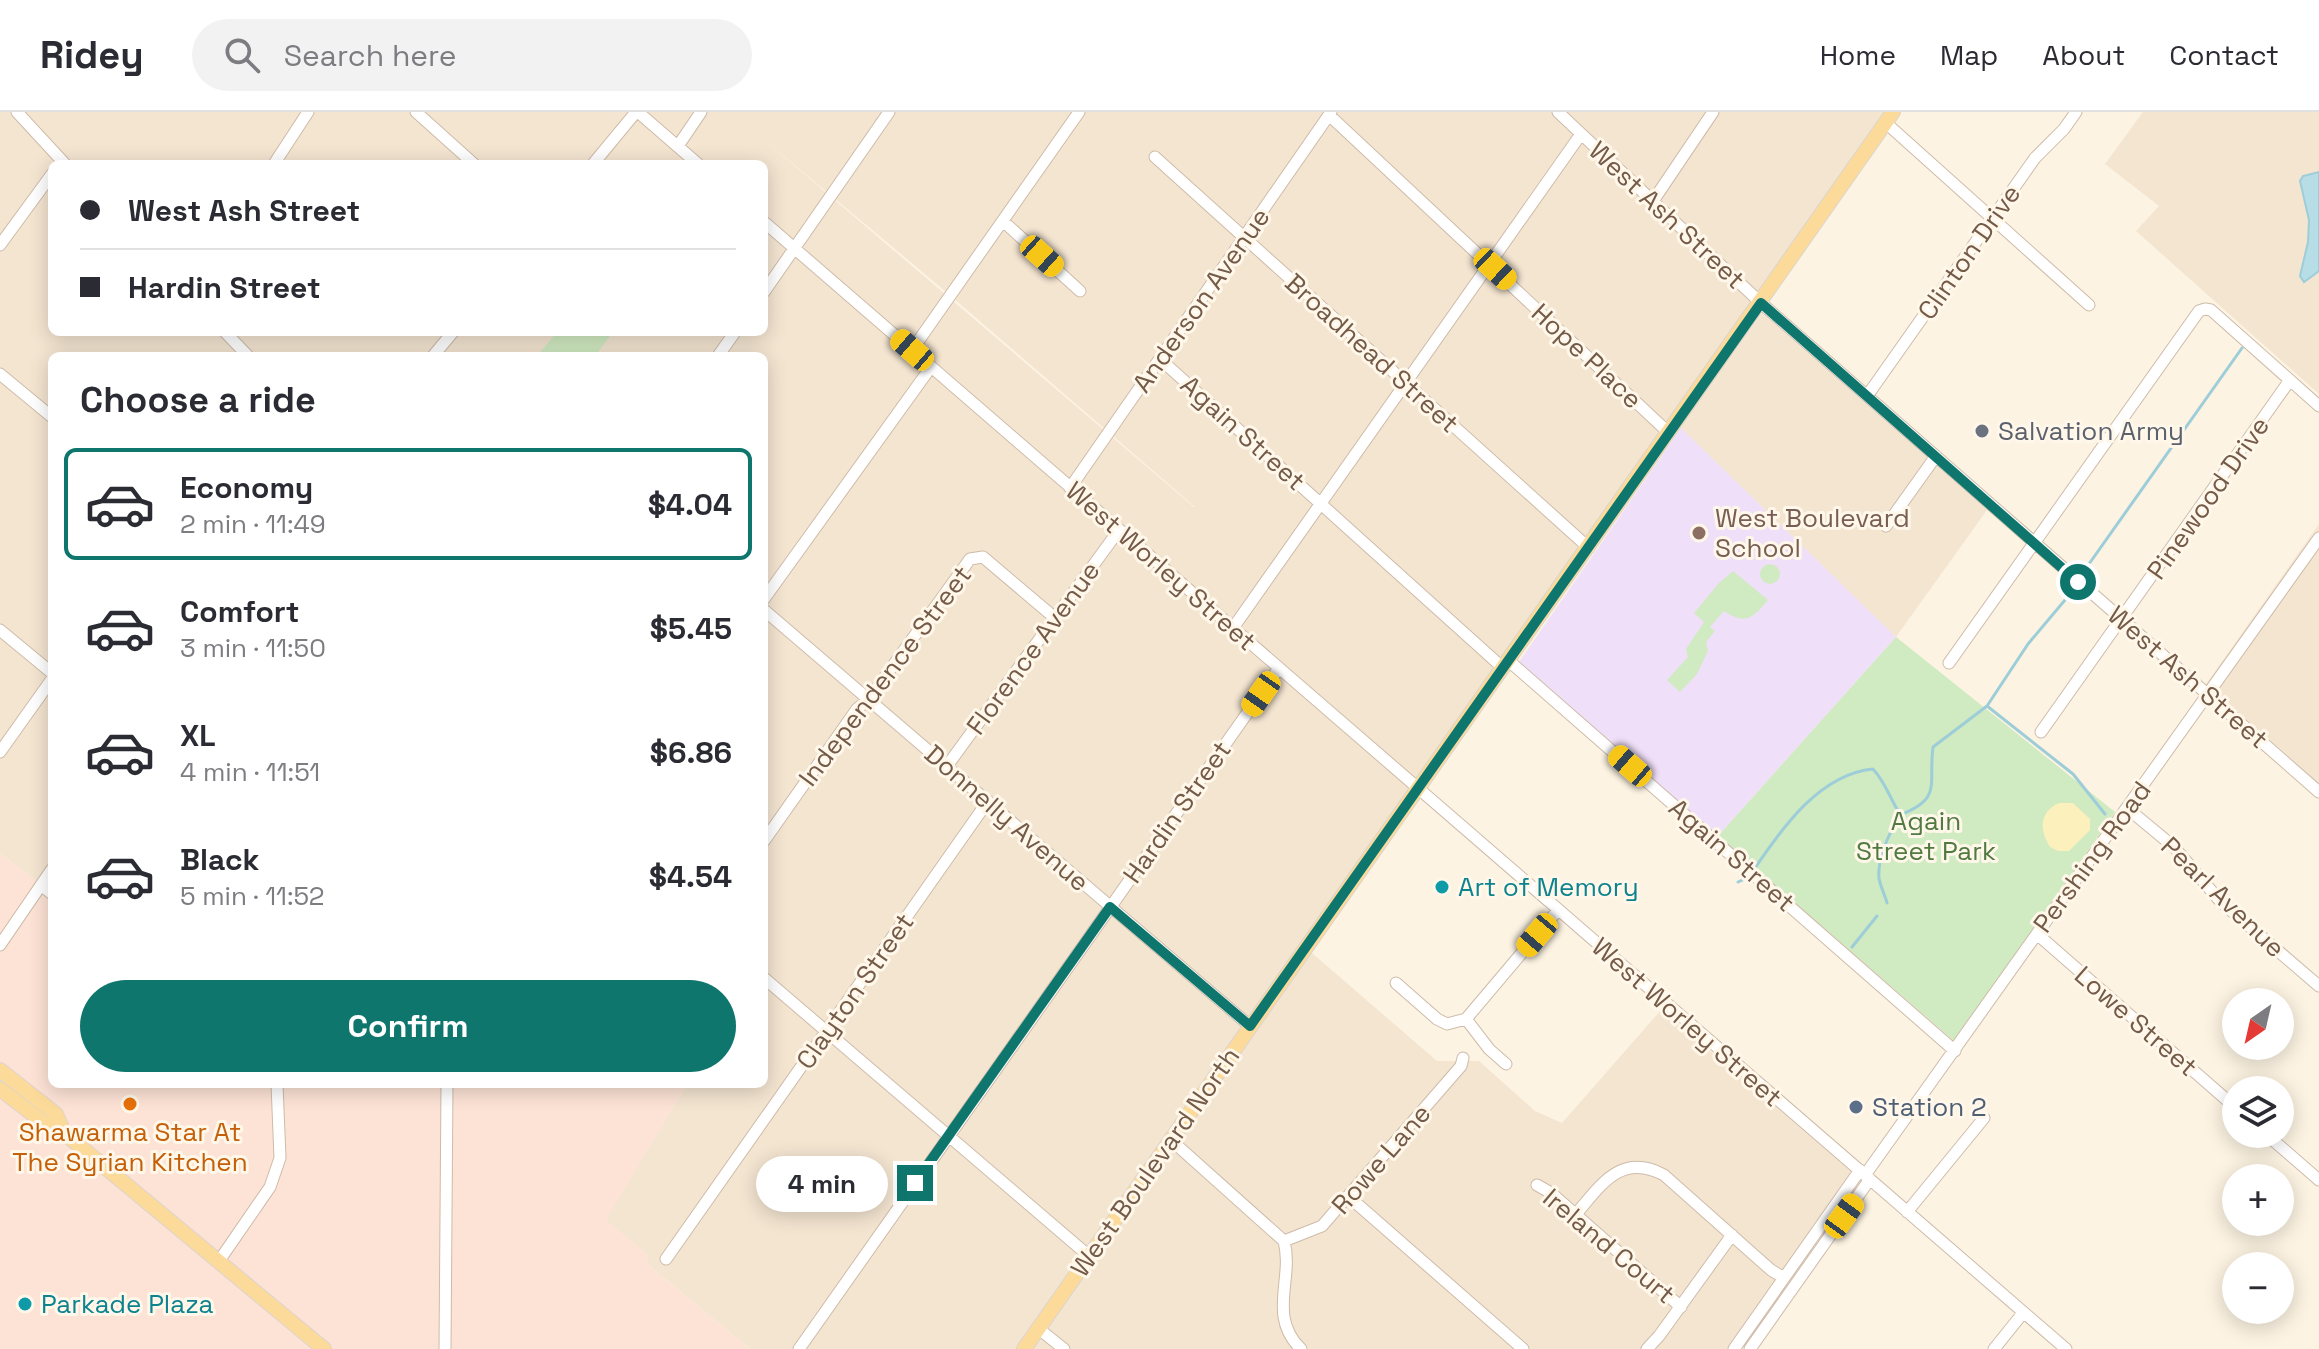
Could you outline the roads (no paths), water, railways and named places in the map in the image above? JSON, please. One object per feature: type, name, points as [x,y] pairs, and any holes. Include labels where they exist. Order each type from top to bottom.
[{"type":"main road","name":"West Boulevard North","points":[[1024,1349],[1889,117]]},
{"type":"main road","points":[[0,1070],[56,1114],[64,1133]]},
{"type":"main road","points":[[0,1089],[44,1123],[64,1133],[324,1349]]},
{"type":"street","points":[[277,160],[307,112]]},
{"type":"street","points":[[416,112],[470,160]]},
{"type":"street","points":[[596,160],[637,112],[694,160]]},
{"type":"street","points":[[678,146],[701,112]]},
{"type":"street","points":[[768,286],[889,112]]},
{"type":"street","points":[[912,350],[1079,112]]},
{"type":"street","name":"West Ash Street","points":[[1558,112],[1761,303],[2319,792]]},
{"type":"street","points":[[1653,201],[1713,112]]},
{"type":"street","name":"Clinton Drive","points":[[1867,396],[2035,158],[2076,112]]},
{"type":"street","name":"Anderson Avenue","points":[[1070,488],[1330,114]]},
{"type":"street","name":"Hope Place","points":[[1330,114],[1669,433]]},
{"type":"street","points":[[24,115],[60,160]]},
{"type":"street","points":[[1889,117],[2089,305]]},
{"type":"street","points":[[1233,628],[1581,134]]},
{"type":"street","name":"Broadhead Street","points":[[1155,157],[1589,548]]},
{"type":"street","points":[[0,245],[48,179]]},
{"type":"street","points":[[1004,222],[1080,291]]},
{"type":"street","name":"West Worley Street","points":[[768,225],[2066,1349]]},
{"type":"street","points":[[1949,663],[2199,311],[2211,310],[2319,406]]},
{"type":"street","points":[[229,336],[244,352]]},
{"type":"street","name":"Again Street","points":[[1160,359],[1321,503],[1955,1051]]},
{"type":"street","points":[[768,593],[931,367]]},
{"type":"street","points":[[0,374],[48,414]]},
{"type":"street","name":"Pinewood Drive","points":[[2041,732],[2290,380]]},
{"type":"street","points":[[1886,526],[1936,456]]},
{"type":"street","name":"Florence Avenue","points":[[947,766],[1119,530]]},
{"type":"street","name":"Pershing Road","points":[[1734,1349],[1955,1051],[2319,538]]},
{"type":"street","name":"Independence Street","points":[[768,835],[857,709],[869,699],[970,559],[983,557],[1055,618]]},
{"type":"street","name":"Donnelly Avenue","points":[[768,613],[1250,1026]]},
{"type":"street","points":[[0,630],[48,672]]},
{"type":"street","name":"Hardin Street","points":[[799,1349],[1279,668]]},
{"type":"street","points":[[0,752],[48,682]]},
{"type":"street","name":"Clayton Street","points":[[666,1259],[988,801]]},
{"type":"street","name":"Pearl Avenue","points":[[2127,808],[2174,847],[2220,901],[2319,986]]},
{"type":"street","points":[[0,945],[48,875]]},
{"type":"street","points":[[41,885],[48,891]]},
{"type":"street","points":[[1396,983],[1437,1019],[1447,1024],[1466,1019],[1558,910]]},
{"type":"street","name":"Lowe Street","points":[[2037,934],[2222,1096]]},
{"type":"street","points":[[768,981],[1089,1256]]},
{"type":"street","points":[[1466,1019],[1489,1049],[1506,1064]]},
{"type":"street","name":"Rowe Lane","points":[[1284,1241],[1322,1226],[1461,1066],[1463,1058]]},
{"type":"street","points":[[219,1261],[270,1187],[280,1158],[277,1088]]},
{"type":"street","points":[[445,1349],[447,1088]]},
{"type":"street","points":[[1907,1212],[1984,1118]]},
{"type":"street","points":[[1171,1140],[1284,1241],[1287,1266],[1281,1309],[1287,1327],[1301,1349]]},
{"type":"street","points":[[2282,1148],[2319,1180]]},
{"type":"street","points":[[1576,1214],[1613,1174],[1622,1169],[1643,1167],[1664,1175],[1784,1278]]},
{"type":"street","points":[[1750,1349],[1865,1175]]},
{"type":"street","name":"Ireland Court","points":[[1537,1185],[1576,1214],[1681,1307]]},
{"type":"street","points":[[1348,1196],[1523,1349]]},
{"type":"street","points":[[1647,1349],[1732,1235]]},
{"type":"street","points":[[1994,1349],[2023,1313]]},
{"type":"street","points":[[1039,1329],[1064,1349]]},
{"type":"water","points":[[2319,172],[2319,271],[2304,282],[2300,276],[2308,242],[2309,220],[2300,181],[2303,176]]},
{"type":"waterway","points":[[2084,571],[2242,348]]},
{"type":"waterway","points":[[2069,591],[2028,644],[1987,706],[2073,774],[2105,814]]},
{"type":"waterway","points":[[1887,903],[1879,878],[1882,853],[1900,815],[1923,803],[1928,796],[1932,781],[1933,747],[1987,706]]},
{"type":"waterway","points":[[1755,868],[1804,805],[1836,781],[1854,773],[1873,769],[1900,814]]},
{"type":"waterway","points":[[1738,882],[1747,878]]},
{"type":"waterway","points":[[1852,947],[1877,916]]},
{"type":"place","name":"Salvation Army","points":[[1982,431]]},
{"type":"place","name":"West Boulevard School","points":[[1699,533]]},
{"type":"place","name":"Art of Memory","points":[[1442,887]]},
{"type":"place","name":"Shawarma Star At The Syrian Kitchen","points":[[130,1104]]},
{"type":"place","name":"Station 2","points":[[1856,1107]]},
{"type":"place","name":"Parkade Plaza","points":[[25,1304]]},
{"type":"park label","name":"Again Street Park","points":[[1926,836]]}]
